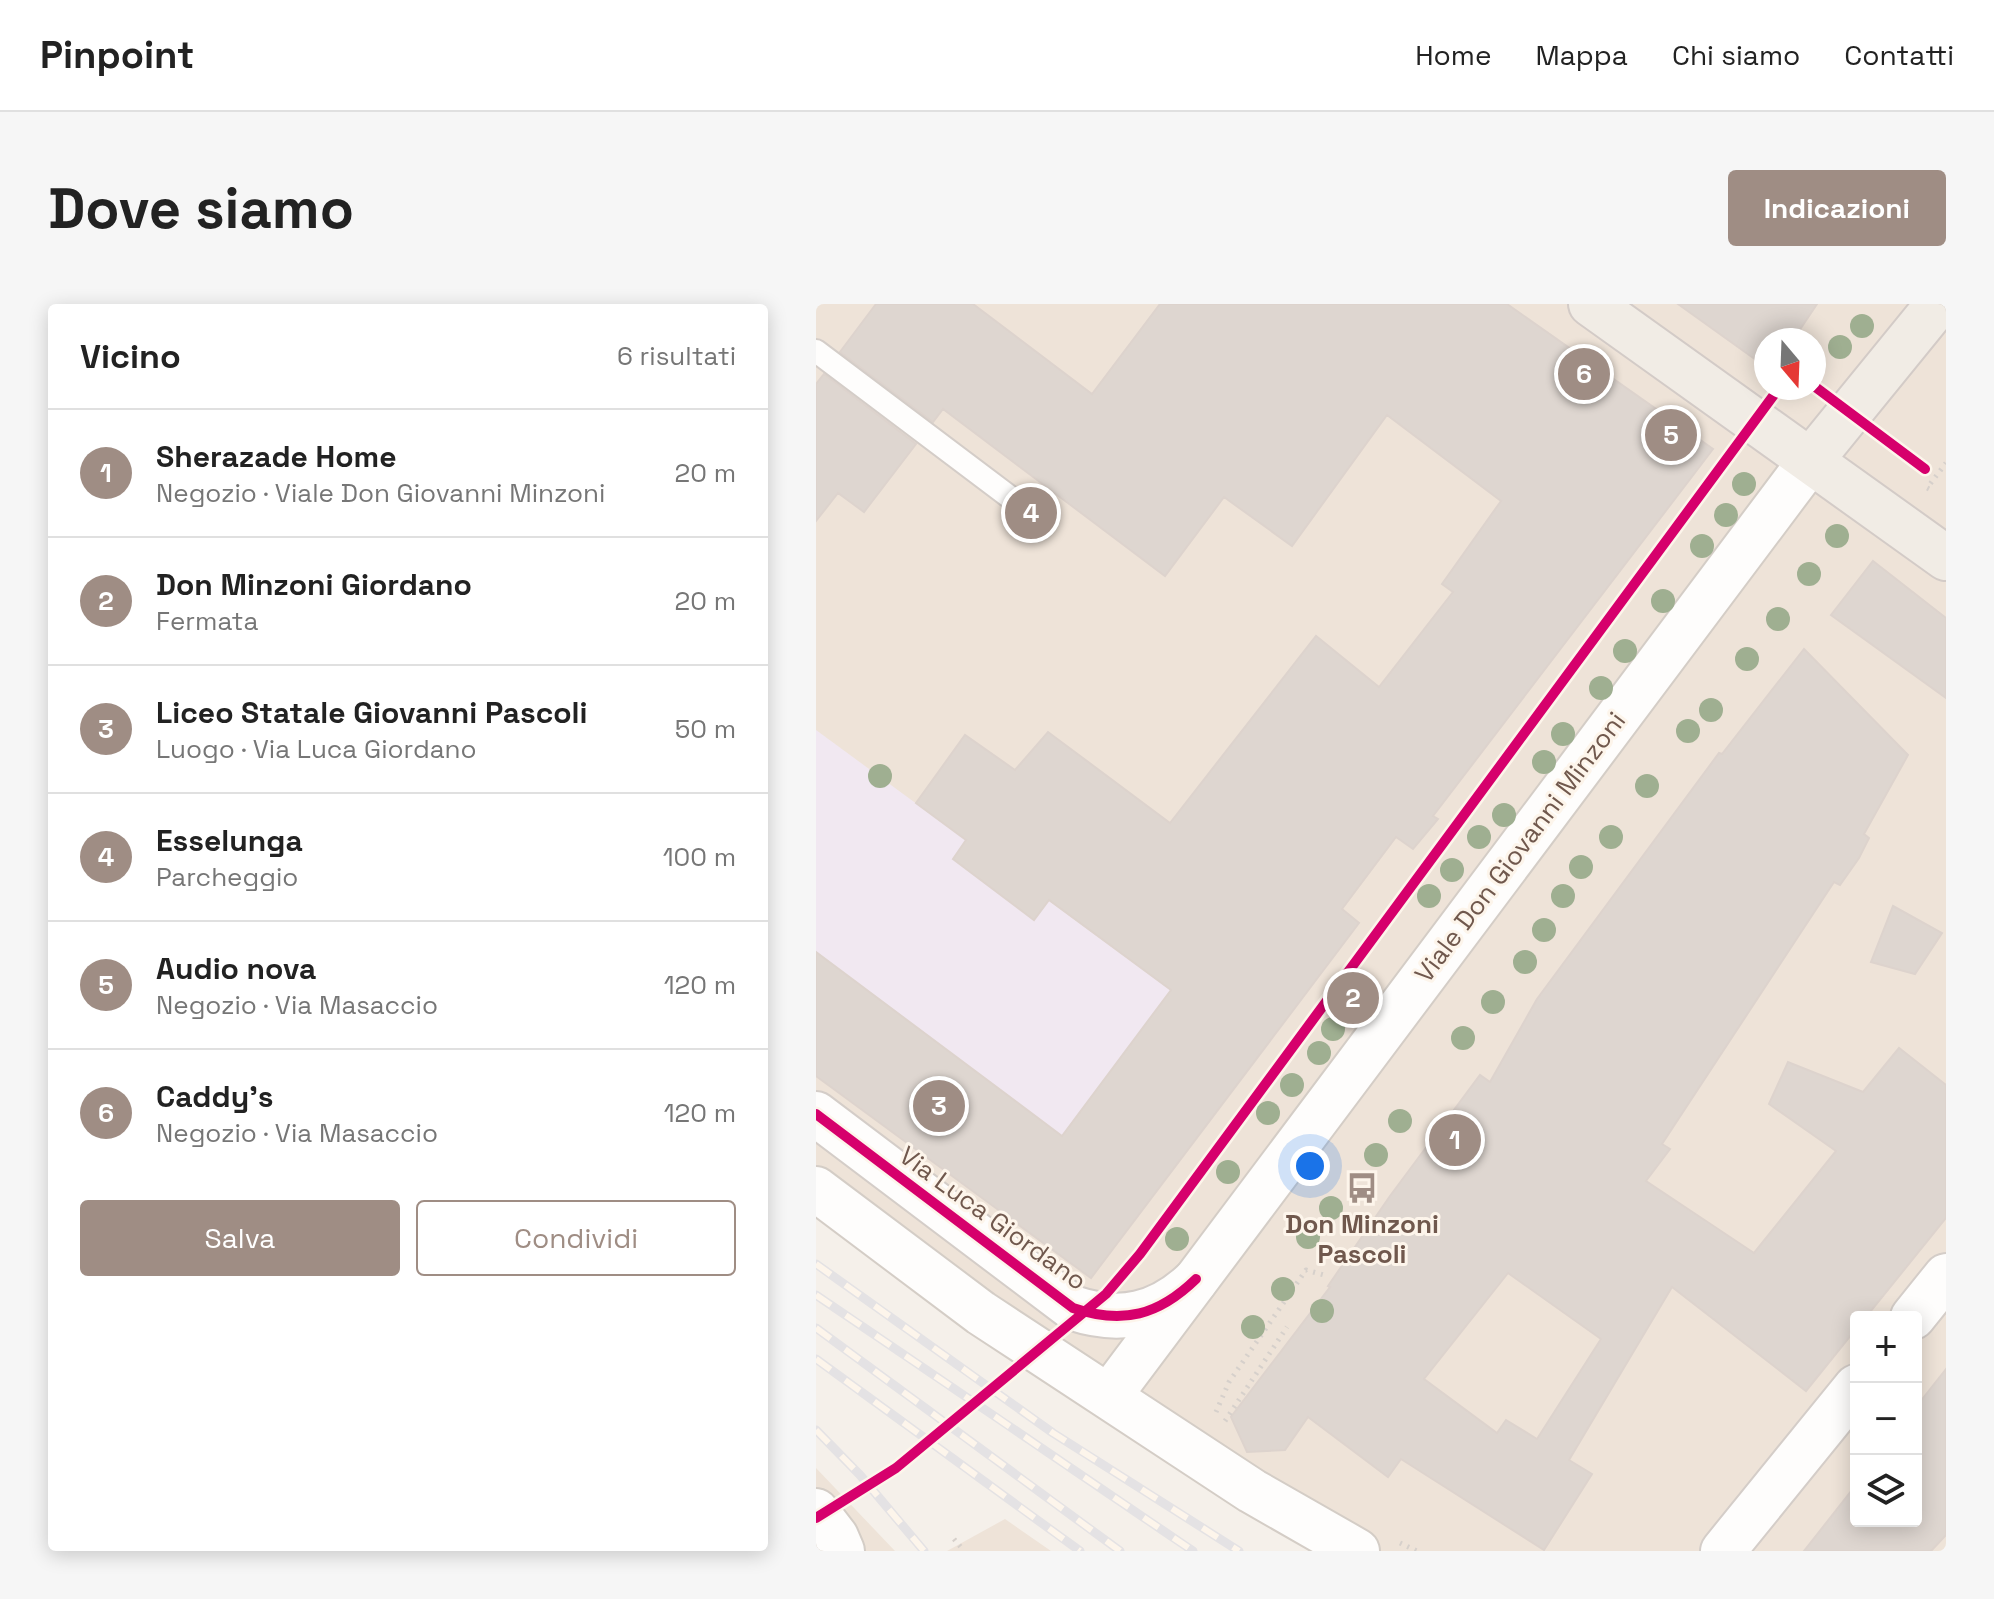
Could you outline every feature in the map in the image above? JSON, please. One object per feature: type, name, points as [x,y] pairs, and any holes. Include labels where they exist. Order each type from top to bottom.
[{"type":"main road","points":[[1591,304],[1946,558]]},
{"type":"main road","name":"Viale Don Giovanni Minzoni","points":[[1109,1396],[1811,460],[1938,304]]},
{"type":"main road","name":"Via Luca Giordano","points":[[816,1114],[1073,1308],[1091,1314],[1117,1316],[1144,1313],[1178,1297],[1196,1279]]},
{"type":"main road","points":[[816,1189],[981,1313],[1252,1491],[1357,1551]]},
{"type":"main road","points":[[1918,1311],[1946,1276]]},
{"type":"main road","points":[[1723,1551],[1850,1394]]},
{"type":"main road","points":[[816,1511],[836,1537],[842,1551]]},
{"type":"lane","points":[[816,351],[1031,513]]},
{"type":"path","points":[[1927,488],[1946,463]]},
{"type":"path","points":[[1919,478],[1920,486],[1932,503]]},
{"type":"path","points":[[1220,1400],[1229,1382],[1306,1270],[1324,1275]]},
{"type":"path","points":[[1224,1428],[1225,1419],[1287,1327]]},
{"type":"path","points":[[954,1539],[964,1551]]},
{"type":"shaded area","points":[[816,304],[1946,304],[1946,1551],[1343,1551],[816,1187]]},
{"type":"shaded area","points":[[816,730],[1259,1055],[1091,1278],[816,1076]]},
{"type":"shaded area","points":[[816,1468],[895,1551],[816,1551]]},
{"type":"shaded area","points":[[1005,1519],[1051,1551],[947,1551]]},
{"type":"building","points":[[876,304],[973,304],[1092,394],[1160,304],[1507,304],[1713,449],[1433,816],[1438,819],[1413,849],[1396,837],[1342,909],[1359,923],[1091,1278],[816,1076],[816,952],[1062,1136],[1171,990],[1049,900],[1034,920],[953,859],[966,840],[916,803],[965,735],[1015,770],[1048,732],[1170,823],[1316,636],[1379,687],[1453,592],[1442,584],[1501,501],[1387,415],[1292,546],[1224,497],[1165,576],[943,409],[933,422],[840,352]]},
{"type":"building","points":[[1678,304],[1817,304],[1801,328],[1754,328],[1754,358]]},
{"type":"building","points":[[824,374],[916,444],[864,512],[838,493],[816,521],[816,384]]},
{"type":"building","points":[[1873,561],[1946,618],[1946,698],[1831,615]]},
{"type":"building","points":[[1804,649],[1908,755],[1864,834],[1869,838],[1859,858],[1840,885],[1834,882],[1662,1144],[1670,1149],[1646,1181],[1754,1253],[1836,1151],[1769,1104],[1788,1062],[1863,1092],[1899,1048],[1946,1085],[1946,1218],[1871,1311],[1850,1311],[1850,1336],[1806,1391],[1672,1287],[1569,1460],[1592,1474],[1544,1550],[1401,1459],[1388,1477],[1308,1417],[1285,1450],[1247,1452],[1231,1417],[1330,1287],[1390,1196],[1480,1075],[1490,1082],[1537,999],[1719,753],[1722,754]],"holes":[[[1508,1273],[1601,1339],[1537,1439],[1506,1420],[1497,1433],[1424,1379]]]},
{"type":"building","points":[[1893,906],[1942,933],[1915,974],[1871,962]]},
{"type":"building","points":[[1946,1369],[1946,1535],[1931,1551],[1804,1551],[1850,1493],[1850,1527],[1922,1527],[1922,1399]]},
{"type":"railway","points":[[816,1264],[1053,1433],[1239,1551]]},
{"type":"railway","points":[[816,1295],[1193,1551]]},
{"type":"railway","points":[[816,1328],[1120,1551]]},
{"type":"railway","points":[[816,1359],[1080,1551]]},
{"type":"railway","points":[[816,1430],[860,1475],[924,1551]]},
{"type":"cycle path","points":[[1826,395],[1925,469]]},
{"type":"cycle path","points":[[816,1518],[896,1468],[1106,1294],[1140,1254],[1770,400]]},
{"type":"cycle path","points":[[816,1114],[1073,1308],[1108,1316],[1139,1313],[1168,1301],[1196,1279]]},
{"type":"place","name":"Caddy's","points":[[1584,374]]},
{"type":"place","name":"Audio nova","points":[[1671,435]]},
{"type":"place","name":"Esselunga","points":[[1031,513]]},
{"type":"place","name":"Don Minzoni Giordano","points":[[1353,998]]},
{"type":"place","name":"Liceo Statale Giovanni Pascoli","points":[[939,1106]]},
{"type":"place","name":"Sherazade Home","points":[[1455,1140]]},
{"type":"place","name":"Don Minzoni Pascoli","points":[[1362,1188]]}]
